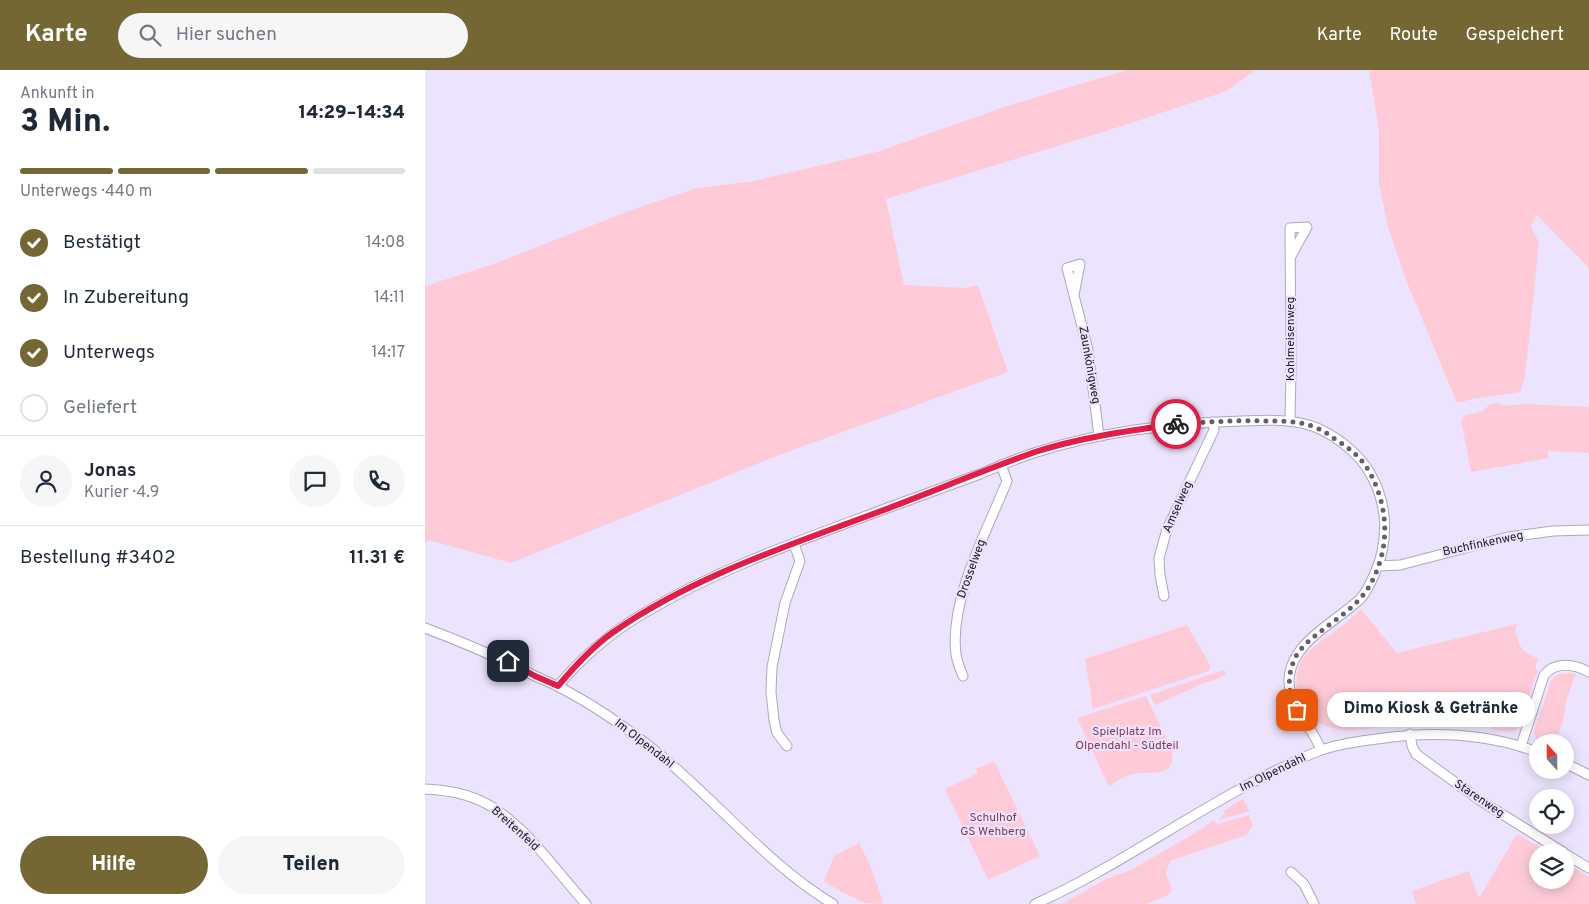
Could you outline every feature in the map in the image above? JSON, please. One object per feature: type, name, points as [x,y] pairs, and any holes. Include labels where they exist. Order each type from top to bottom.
[{"type":"street","name":"Kohlmeisenweg","points":[[1290,421],[1291,256]]},
{"type":"street","name":"Zaunkönigweg","points":[[1075,295],[1088,350],[1099,436]]},
{"type":"street","points":[[558,686],[576,664],[597,645],[645,612],[690,588],[743,564],[1036,452],[1099,436],[1176,424],[1290,421],[1312,426],[1354,452],[1371,474],[1381,502],[1385,523],[1384,548],[1370,585],[1363,596],[1307,642],[1297,654],[1291,668],[1289,676],[1291,698],[1317,740],[1321,750]]},
{"type":"street","name":"Amselweg","points":[[1164,596],[1159,575],[1159,558],[1164,539],[1171,519],[1214,430],[1213,422]]},
{"type":"street","name":"Drosselweg","points":[[963,676],[956,654],[956,622],[959,605],[971,567],[1007,481],[1001,466]]},
{"type":"street","name":"Buchfinkenweg","points":[[1378,566],[1400,565],[1508,537],[1553,531],[1589,530]]},
{"type":"street","points":[[787,746],[777,733],[771,692],[780,624],[800,560],[794,544]]},
{"type":"street","name":"Im Olpendahl","points":[[425,628],[480,649],[558,686],[603,712],[658,753],[793,877],[833,904]]},
{"type":"street","points":[[1521,746],[1544,675],[1557,666],[1570,665],[1589,672]]},
{"type":"street","name":"Im Olpendahl","points":[[1035,904],[1084,881],[1235,792],[1321,750],[1342,744],[1411,734],[1471,736],[1529,749]]},
{"type":"street","name":"Starenweg","points":[[1411,734],[1412,746],[1416,754],[1423,760],[1494,809],[1550,844]]},
{"type":"street","points":[[1574,767],[1589,774]]},
{"type":"street","name":"Breitenfeld","points":[[425,789],[454,792],[479,800],[495,808],[526,836],[586,904]]},
{"type":"street","name":"Starenweg","points":[[1574,859],[1589,868]]},
{"type":"street","points":[[1291,872],[1304,884],[1314,904]]},
{"type":"green space","points":[[1127,70],[1256,70],[1224,92],[1122,126],[886,199],[904,285],[965,288],[978,285],[1008,372],[779,455],[511,563],[429,540],[425,543],[425,286],[494,264],[634,209],[697,188],[754,181],[877,152],[1007,106]]},
{"type":"green space","points":[[1369,70],[1589,70],[1589,268],[1537,215],[1531,226],[1539,243],[1525,377],[1520,392],[1457,403],[1406,280],[1388,227],[1379,184],[1379,131]]},
{"type":"green space","points":[[1499,403],[1502,406],[1524,404],[1589,407],[1589,453],[1547,451],[1549,458],[1471,472],[1461,419],[1463,416],[1480,412],[1491,404]]},
{"type":"green space","points":[[1361,609],[1397,653],[1517,624],[1515,631],[1518,643],[1524,651],[1538,659],[1535,669],[1538,670],[1517,729],[1508,731],[1492,729],[1492,723],[1483,722],[1482,727],[1419,723],[1345,730],[1325,725],[1315,719],[1306,711],[1300,701],[1296,678],[1299,667],[1310,650]]},
{"type":"green space","points":[[1187,625],[1210,665],[1208,671],[1093,709],[1085,659]]},
{"type":"green space","points":[[1224,670],[1226,675],[1155,705],[1150,695]]},
{"type":"green space","points":[[1576,674],[1567,698],[1564,718],[1559,734],[1534,734],[1551,681],[1557,675]]},
{"type":"green space","name":"Spielplatz Im Olpendahl - Südteil","points":[[1146,696],[1172,751],[1170,766],[1160,772],[1130,775],[1109,787],[1077,718]]},
{"type":"green space","name":"Schulhof GS Wehberg","points":[[994,761],[1040,856],[988,880],[945,789],[978,773],[976,769]]},
{"type":"green space","points":[[1243,799],[1250,811],[1219,820],[1225,813],[1223,811]]},
{"type":"green space","points":[[1249,815],[1253,826],[1246,835],[1170,861],[1166,874],[1172,890],[1162,898],[1146,904],[1062,904],[1106,879],[1131,870],[1205,827],[1213,820],[1217,824]]},
{"type":"green space","points":[[1517,834],[1534,844],[1529,844],[1529,889],[1574,889],[1574,868],[1589,877],[1589,904],[1416,904],[1412,891],[1469,871],[1479,898]]},
{"type":"green space","points":[[859,843],[870,865],[883,901],[882,904],[865,903],[824,881],[834,856]]},
{"type":"way so far","points":[[1176,424],[1255,421],[1302,423],[1322,430],[1344,444],[1354,452],[1374,480],[1385,523],[1384,548],[1378,566],[1363,596],[1307,642],[1297,654],[1289,676],[1289,687],[1291,698],[1297,710]]},
{"type":"place","name":"Dimo Kiosk & Getränke","points":[[1297,710]]},
{"type":"route","points":[[508,661],[558,686],[576,664],[597,645],[645,612],[682,592],[743,564],[1036,452],[1099,436],[1176,424]]}]
